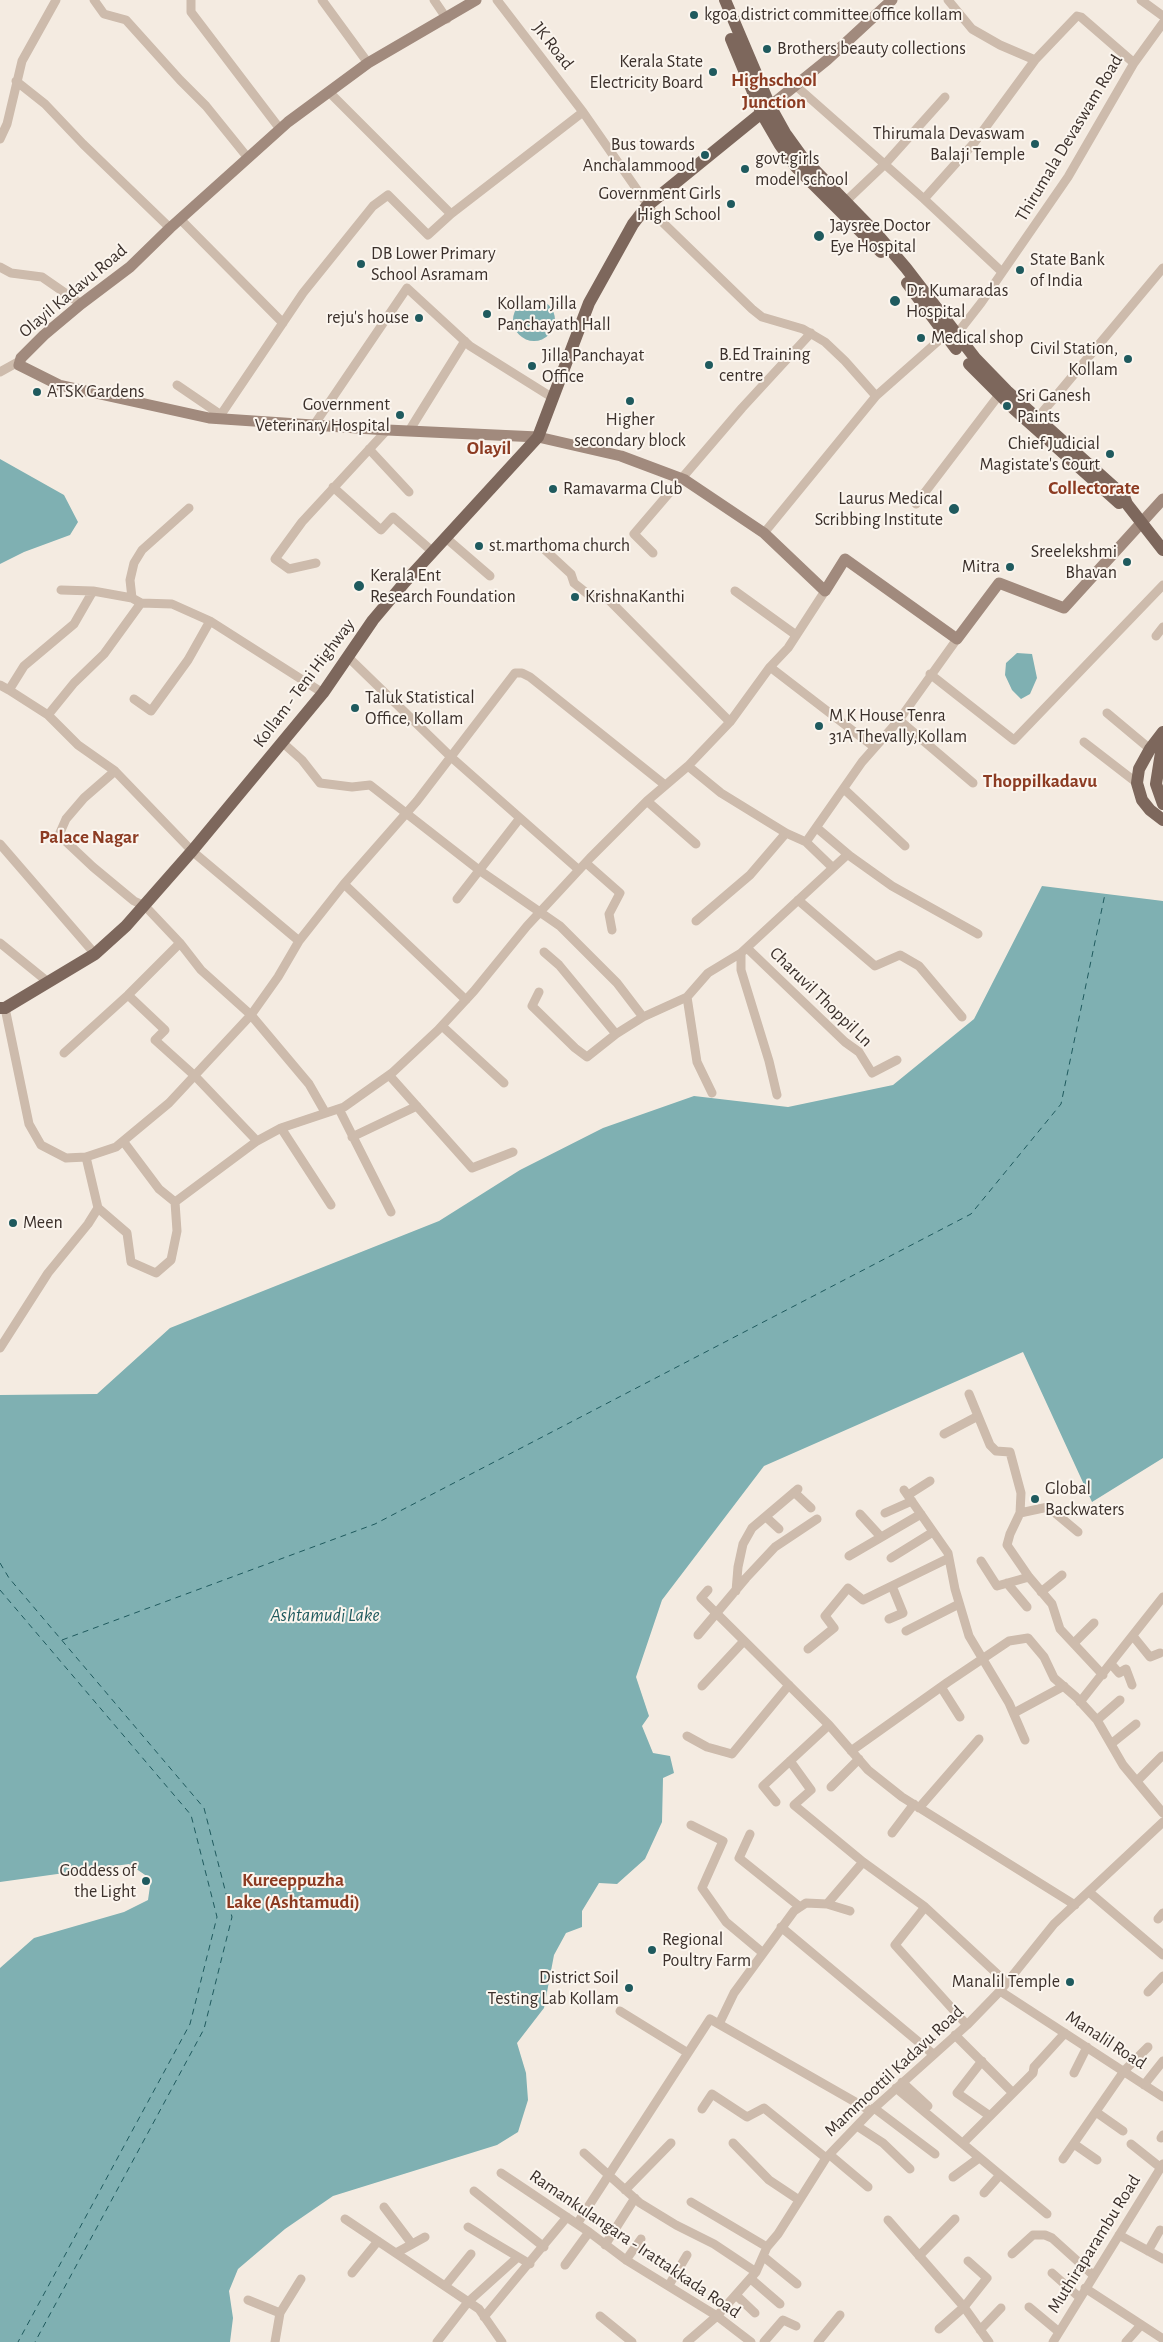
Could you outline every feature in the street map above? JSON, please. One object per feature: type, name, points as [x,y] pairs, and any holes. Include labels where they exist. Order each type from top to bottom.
[{"type":"main road","points":[[716,0],[766,110],[803,158],[906,268],[951,335],[962,356],[999,395],[1035,422]]},
{"type":"main road","points":[[725,0],[780,145],[796,167],[870,240],[951,335],[1035,422],[1119,503],[1127,504],[1163,550]]},
{"type":"main road","name":"Kollam - Teni Highway","points":[[2,1008],[95,954],[145,906],[192,851],[323,693],[349,658],[373,620],[538,437],[589,304],[633,224],[647,206],[766,110]]},
{"type":"main road","points":[[1163,732],[1150,749],[1139,769],[1137,783],[1142,800],[1150,810],[1163,820]]},
{"type":"main road","points":[[1163,740],[1156,784],[1163,804]]},
{"type":"street","points":[[0,139],[11,111],[22,60],[56,0]]},
{"type":"street","points":[[94,0],[104,14],[126,20],[206,106],[248,158]]},
{"type":"street","points":[[191,0],[191,12],[280,129]]},
{"type":"street","points":[[322,0],[368,63]]},
{"type":"street","points":[[434,0],[447,19]]},
{"type":"street","name":"Olayil Kadavu Road","points":[[476,0],[447,19],[368,63],[280,129],[170,228],[130,267],[44,335],[18,362],[18,365],[59,385],[220,417],[387,430],[538,437],[621,456],[682,479],[764,533],[825,591]]},
{"type":"street","name":"JK Road","points":[[497,0],[583,112],[634,183],[647,206],[752,309],[762,317],[803,328],[824,342],[845,361],[876,396]]},
{"type":"street","points":[[948,0],[972,29],[1000,46],[1035,60]]},
{"type":"street","points":[[1141,0],[1163,16]]},
{"type":"street","points":[[766,110],[827,60],[889,1]]},
{"type":"street","points":[[924,198],[974,143],[1035,60],[1078,16],[1134,63]]},
{"type":"street","name":"Thirumala Devaswam Road","points":[[764,533],[876,396],[951,335],[1002,272],[1068,177],[1134,63],[1163,23]]},
{"type":"street","points":[[16,81],[45,104],[83,144],[170,228]]},
{"type":"street","points":[[796,86],[924,198],[1002,272]]},
{"type":"street","points":[[329,92],[450,214]]},
{"type":"street","points":[[845,202],[884,164],[944,97]]},
{"type":"street","points":[[177,384],[220,417],[303,293],[373,206],[388,195],[428,235],[450,214],[583,112]]},
{"type":"street","points":[[180,219],[282,323]]},
{"type":"street","points":[[0,267],[10,272],[42,277],[81,304]]},
{"type":"street","points":[[1035,422],[1163,268]]},
{"type":"street","points":[[314,425],[407,288],[465,342],[553,398]]},
{"type":"street","points":[[653,553],[634,534],[811,333]]},
{"type":"street","points":[[409,431],[465,342]]},
{"type":"street","points":[[0,372],[18,362]]},
{"type":"street","points":[[916,504],[999,395]]},
{"type":"street","points":[[316,563],[289,569],[275,559],[302,522],[387,430]]},
{"type":"street","points":[[369,449],[409,492]]},
{"type":"street","points":[[333,487],[381,530],[392,517],[433,552]]},
{"type":"street","points":[[806,842],[874,747],[898,720],[930,674],[999,583],[1064,608],[1163,499]]},
{"type":"street","points":[[132,598],[131,575],[134,563],[142,550],[189,508]]},
{"type":"street","points":[[446,538],[490,576]]},
{"type":"street","points":[[544,549],[571,574],[574,583],[589,595],[606,597],[730,722]]},
{"type":"street","points":[[175,1202],[257,1141],[281,1128],[338,1109],[389,1075],[442,1026],[586,862],[647,801],[688,766],[730,722],[796,635],[845,559],[957,639]]},
{"type":"street","points":[[930,674],[1014,740],[1163,586]]},
{"type":"street","points":[[61,590],[93,591],[132,598],[141,603],[172,604],[210,621],[323,693]]},
{"type":"street","points":[[9,690],[24,666],[74,624],[93,591]]},
{"type":"street","points":[[735,591],[796,635]]},
{"type":"street","points":[[48,715],[74,684],[104,654],[141,603]]},
{"type":"street","points":[[134,699],[151,711],[188,660],[210,621]]},
{"type":"street","points":[[1156,636],[1163,627]]},
{"type":"street","points":[[349,658],[451,757],[579,870]]},
{"type":"street","points":[[770,667],[874,747]]},
{"type":"street","points":[[2,1008],[29,1124],[42,1145],[66,1158],[86,1157],[116,1147],[169,1103],[251,1015],[278,977],[299,941],[344,884],[406,813],[451,757],[514,673],[518,672],[530,677],[665,785]]},
{"type":"street","points":[[0,685],[48,715],[78,745],[116,772],[192,851],[299,941]]},
{"type":"street","points":[[1107,714],[1150,749]]},
{"type":"street","points":[[898,720],[973,783]]},
{"type":"street","points":[[1084,742],[1137,783]]},
{"type":"street","points":[[283,743],[302,760],[320,783],[352,788],[370,785],[478,870],[560,926],[617,983],[643,1018]]},
{"type":"street","points":[[688,766],[721,793],[786,833],[806,842],[833,868]]},
{"type":"street","points":[[116,772],[84,798],[66,819],[59,835],[134,902],[145,906],[180,943],[201,970],[251,1015],[309,1084],[325,1112]]},
{"type":"street","points":[[844,789],[905,846]]},
{"type":"street","points":[[647,801],[696,844]]},
{"type":"street","points":[[457,899],[520,818]]},
{"type":"street","points":[[817,828],[848,854],[892,886],[978,934]]},
{"type":"street","points":[[696,921],[750,875],[786,833]]},
{"type":"street","points":[[0,844],[95,954]]},
{"type":"street","points":[[539,992],[532,1006],[575,1048],[587,1057],[616,1034],[643,1018],[686,997],[708,973],[744,951],[848,854]]},
{"type":"street","points":[[586,862],[620,893],[610,914],[612,930]]},
{"type":"street","points":[[344,884],[466,1000]]},
{"type":"street","points":[[798,900],[875,966],[900,955],[919,966],[962,1017]]},
{"type":"street","points":[[0,943],[48,982]]},
{"type":"street","points":[[64,1054],[128,995],[180,943]]},
{"type":"street","points":[[744,951],[741,970],[769,1060],[777,1095]]},
{"type":"street","name":"Charuvil Thoppil Ln","points":[[744,951],[844,1042],[859,1052],[872,1073],[897,1060]]},
{"type":"street","points":[[544,952],[559,965],[616,1034]]},
{"type":"street","points":[[128,995],[165,1030],[155,1040],[195,1076],[257,1141]]},
{"type":"street","points":[[686,997],[697,1062],[712,1093]]},
{"type":"street","points":[[442,1026],[504,1083]]},
{"type":"street","points":[[389,1075],[472,1168],[513,1152]]},
{"type":"street","points":[[352,1137],[417,1106]]},
{"type":"street","points":[[338,1109],[390,1212]]},
{"type":"street","points":[[281,1128],[331,1205]]},
{"type":"street","points":[[86,1157],[98,1208],[127,1233],[131,1262],[156,1273],[171,1260],[177,1231],[175,1202],[159,1189],[123,1142]]},
{"type":"street","points":[[0,1348],[48,1273],[88,1224],[98,1208]]},
{"type":"street","points":[[970,1394],[990,1445],[996,1452],[1010,1452],[1021,1493],[1020,1513],[1007,1545],[1029,1578],[1052,1604],[1060,1630],[1103,1674]]},
{"type":"street","points":[[944,1434],[978,1416]]},
{"type":"street","points":[[885,1513],[930,1481]]},
{"type":"street","points":[[736,1591],[738,1567],[743,1544],[752,1528],[796,1491],[811,1508]]},
{"type":"street","points":[[908,1495],[948,1553],[968,1636],[981,1660],[1010,1703],[1025,1740]]},
{"type":"street","points":[[1020,1513],[1048,1507],[1078,1532]]},
{"type":"street","points":[[860,1514],[880,1537]]},
{"type":"street","points":[[849,1556],[921,1514]]},
{"type":"street","points":[[766,1517],[779,1529]]},
{"type":"street","points":[[698,1636],[746,1578],[776,1547],[816,1519]]},
{"type":"street","points":[[892,1558],[933,1532]]},
{"type":"street","points":[[808,1649],[834,1628],[825,1616],[848,1588],[863,1600],[949,1558]]},
{"type":"street","points":[[981,1561],[997,1586],[1029,1578]]},
{"type":"street","points":[[1042,1592],[1062,1575]]},
{"type":"street","points":[[1007,1583],[1027,1606]]},
{"type":"street","points":[[889,1619],[903,1612],[892,1586]]},
{"type":"street","points":[[708,1590],[701,1598],[828,1725],[868,1770],[916,1806],[1075,1905]]},
{"type":"street","points":[[1080,1702],[1163,1597]]},
{"type":"street","points":[[906,1631],[959,1604]]},
{"type":"street","points":[[1074,1643],[1094,1623]]},
{"type":"street","points":[[1133,1636],[1150,1657],[1160,1653]]},
{"type":"street","points":[[851,1751],[1009,1641],[1028,1638],[1044,1657],[1054,1678],[1098,1720],[1123,1765],[1163,1812]]},
{"type":"street","points":[[702,1686],[743,1642]]},
{"type":"street","points":[[1111,1664],[1119,1673],[1126,1669],[1132,1685]]},
{"type":"street","points":[[687,1736],[707,1747],[732,1754],[789,1685]]},
{"type":"street","points":[[1014,1713],[1064,1686]]},
{"type":"street","points":[[941,1687],[960,1717]]},
{"type":"street","points":[[1098,1720],[1120,1700]]},
{"type":"street","points":[[1111,1744],[1136,1724]]},
{"type":"street","points":[[776,1802],[763,1786],[828,1725]]},
{"type":"street","points":[[892,1833],[979,1739]]},
{"type":"street","points":[[1137,1781],[1162,1756]]},
{"type":"street","points":[[831,1787],[858,1760]]},
{"type":"street","points":[[790,1761],[811,1790],[794,1805],[864,1862],[925,1907],[1007,1983]]},
{"type":"street","name":"Mammoottil Kadavu Road","points":[[687,2342],[717,2316],[753,2276],[764,2257],[767,2247],[828,2157],[873,2109],[1003,1993],[1007,1983],[1054,1924],[1163,1823]]},
{"type":"street","points":[[691,1825],[723,1841],[702,1888],[726,1922],[762,1953]]},
{"type":"street","points":[[750,1834],[739,1858],[800,1907]]},
{"type":"street","points":[[827,1904],[864,1862]]},
{"type":"street","points":[[1089,1892],[1163,1955]]},
{"type":"street","points":[[719,2024],[734,1993],[794,1911],[806,1903],[827,1904],[850,1911]]},
{"type":"street","points":[[925,1907],[896,1945],[967,2025]]},
{"type":"street","points":[[782,1927],[933,2054]]},
{"type":"street","points":[[1148,1992],[1163,1976]]},
{"type":"street","name":"Manalil Road","points":[[1003,1993],[1163,2097]]},
{"type":"street","points":[[620,2011],[688,2052]]},
{"type":"street","points":[[577,2224],[710,2019],[873,2109],[935,2154]]},
{"type":"street","points":[[963,2144],[1014,2093],[1065,2033]]},
{"type":"street","points":[[956,2035],[1014,2093]]},
{"type":"street","points":[[1074,2072],[1086,2047]]},
{"type":"street","points":[[1063,2160],[1124,2071],[1148,2047]]},
{"type":"street","points":[[982,2061],[957,2093],[990,2116]]},
{"type":"street","points":[[1144,2085],[1163,2061]]},
{"type":"street","points":[[899,2085],[928,2106]]},
{"type":"street","points":[[899,2085],[979,2158],[1048,2214]]},
{"type":"street","points":[[702,2110],[712,2094],[747,2117],[764,2108],[868,2187]]},
{"type":"street","points":[[1096,2112],[1122,2131]]},
{"type":"street","points":[[857,2126],[882,2144],[910,2169]]},
{"type":"street","points":[[625,2190],[671,2142]]},
{"type":"street","points":[[733,2143],[769,2180],[799,2200]]},
{"type":"street","points":[[1074,2144],[1097,2160]]},
{"type":"street","points":[[1131,2144],[1162,2166]]},
{"type":"street","points":[[584,2153],[635,2198],[676,2226],[714,2244],[753,2276],[780,2304]]},
{"type":"street","points":[[953,2177],[979,2158]]},
{"type":"street","name":"Muthiraparambu Road","points":[[1052,2342],[1162,2166]]},
{"type":"street","name":"Ramankulangara - Irattakkada Road","points":[[501,2173],[589,2232],[626,2260],[717,2316],[751,2342]]},
{"type":"street","points":[[984,2193],[1000,2175]]},
{"type":"street","points":[[474,2191],[544,2247]]},
{"type":"street","points":[[605,2245],[635,2198]]},
{"type":"street","points":[[691,2202],[767,2247]]},
{"type":"street","points":[[384,2207],[412,2244]]},
{"type":"street","points":[[484,2318],[567,2217]]},
{"type":"street","points":[[346,2219],[479,2309],[502,2342]]},
{"type":"street","points":[[919,2256],[955,2219]]},
{"type":"street","points":[[888,2220],[964,2307],[989,2342]]},
{"type":"street","points":[[468,2227],[530,2264]]},
{"type":"street","points":[[1148,2251],[1160,2230]]},
{"type":"street","points":[[565,2265],[589,2232]]},
{"type":"street","points":[[1012,2254],[1033,2235],[1045,2235],[1052,2238],[1093,2275]]},
{"type":"street","points":[[1119,2235],[1163,2259]]},
{"type":"street","points":[[396,2253],[425,2237]]},
{"type":"street","points":[[626,2260],[641,2239]]},
{"type":"street","points":[[352,2273],[378,2242]]},
{"type":"street","points":[[444,2286],[470,2254]]},
{"type":"street","points":[[669,2285],[687,2255]]},
{"type":"street","points":[[437,2342],[468,2302],[518,2257]]},
{"type":"street","points":[[764,2257],[797,2284]]},
{"type":"street","points":[[939,2329],[964,2307],[987,2278],[968,2262]]},
{"type":"street","points":[[1052,2273],[1079,2297]]},
{"type":"street","points":[[275,2342],[280,2313],[301,2279]]},
{"type":"street","points":[[1085,2288],[1163,2339]]},
{"type":"street","points":[[736,2295],[755,2313]]},
{"type":"street","points":[[248,2300],[280,2313]]},
{"type":"street","points":[[980,2330],[1001,2308]]},
{"type":"street","points":[[1029,2308],[1059,2332]]},
{"type":"street","points":[[818,2342],[840,2315]]},
{"type":"street","points":[[600,2316],[632,2342]]},
{"type":"street","points":[[764,2342],[783,2320],[796,2326]]},
{"type":"street","points":[[1126,2342],[1141,2325]]},
{"type":"water","points":[[534,299],[549,305],[555,320],[549,335],[534,341],[519,335],[513,320],[519,305]]},
{"type":"water","points":[[0,459],[64,495],[78,522],[70,535],[24,552],[0,564]]},
{"type":"water","points":[[1017,653],[1032,654],[1037,678],[1030,694],[1021,699],[1012,690],[1005,675],[1006,663]]},
{"type":"water","name":"Ashtamudi Lake","points":[[1042,886],[1163,901],[1163,1458],[1092,1502],[1023,1352],[764,1466],[662,1600],[636,1677],[649,1716],[642,1726],[653,1753],[670,1756],[674,1773],[663,1778],[662,1822],[645,1859],[617,1884],[599,1883],[582,1911],[582,1927],[566,1933],[554,1955],[544,2008],[517,2043],[526,2073],[528,2100],[518,2132],[497,2145],[333,2196],[285,2229],[238,2269],[229,2291],[233,2318],[230,2342],[0,2342],[0,1968],[34,1938],[124,1912],[148,1900],[151,1879],[129,1864],[0,1882],[0,1395],[97,1394],[170,1328],[439,1221],[520,1170],[603,1128],[694,1096],[788,1107],[893,1085],[974,1019]]},
{"type":"ferry route","points":[[62,1640],[375,1524],[971,1214],[1061,1104],[1105,894]]},
{"type":"ferry route","points":[[0,1563],[9,1578],[204,1808],[232,1917],[204,2029],[35,2342]]},
{"type":"ferry route","points":[[0,1590],[191,1815],[217,1917],[190,2024],[18,2342]]},
{"type":"place","name":"kgoa district committee office kollam","points":[[694,15]]},
{"type":"place","name":"Brothers beauty collections","points":[[767,49]]},
{"type":"place","name":"Kerala State Electricity Board","points":[[713,72]]},
{"type":"place","name":"Thirumala Devaswam Balaji Temple","points":[[1035,144]]},
{"type":"place","name":"Bus towards Anchalammood","points":[[705,155]]},
{"type":"place","name":"govt.girls model school","points":[[745,169]]},
{"type":"place","name":"Government Girls High School","points":[[731,204]]},
{"type":"place","name":"Jaysree Doctor Eye Hospital","points":[[819,236]]},
{"type":"place","name":"DB Lower Primary School Asramam","points":[[361,264]]},
{"type":"place","name":"State Bank of India","points":[[1020,270]]},
{"type":"place","name":"Dr. Kumaradas Hospital","points":[[895,301]]},
{"type":"place","name":"Kollam Jilla Panchayath Hall","points":[[487,314]]},
{"type":"place","name":"reju's house","points":[[419,318]]},
{"type":"place","name":"Medical shop","points":[[921,338]]},
{"type":"place","name":"Civil Station, Kollam","points":[[1128,359]]},
{"type":"place","name":"B.Ed Training centre","points":[[709,365]]},
{"type":"place","name":"Jilla Panchayat Office","points":[[532,366]]},
{"type":"place","name":"ATSK Gardens","points":[[37,392]]},
{"type":"place","name":"Higher secondary block","points":[[630,401]]},
{"type":"place","name":"Sri Ganesh Paints","points":[[1007,406]]},
{"type":"place","name":"Government Veterinary Hospital","points":[[400,415]]},
{"type":"place","name":"Chief Judicial Magistate's Court","points":[[1110,454]]},
{"type":"place","name":"Ramavarma Club","points":[[553,489]]},
{"type":"place","name":"Laurus Medical Scribbing Institute","points":[[954,509]]},
{"type":"place","name":"st.marthoma church","points":[[479,546]]},
{"type":"place","name":"Sreelekshmi Bhavan","points":[[1127,562]]},
{"type":"place","name":"Mitra","points":[[1010,567]]},
{"type":"place","name":"Kerala Ent Research Foundation","points":[[359,586]]},
{"type":"place","name":"KrishnaKanthi","points":[[575,597]]},
{"type":"place","name":"Taluk Statistical Office, Kollam","points":[[355,708]]},
{"type":"place","name":"M K House Tenra 31A Thevally,Kollam","points":[[819,726]]},
{"type":"place","name":"Meen","points":[[13,1223]]},
{"type":"place","name":"Global Backwaters","points":[[1035,1499]]},
{"type":"place","name":"Goddess of the Light","points":[[146,1881]]},
{"type":"place","name":"Regional Poultry Farm","points":[[652,1950]]},
{"type":"place","name":"Manalil Temple","points":[[1070,1982]]},
{"type":"place","name":"District Soil Testing Lab Kollam","points":[[629,1988]]},
{"type":"district","name":"Highschool Junction","points":[[774,91]]},
{"type":"district","name":"Olayil","points":[[489,448]]},
{"type":"district","name":"Collectorate","points":[[1094,488]]},
{"type":"district","name":"Thoppilkadavu","points":[[1040,781]]},
{"type":"district","name":"Palace Nagar","points":[[89,837]]},
{"type":"district","name":"Kureeppuzha Lake (Ashtamudi)","points":[[293,1891]]}]
